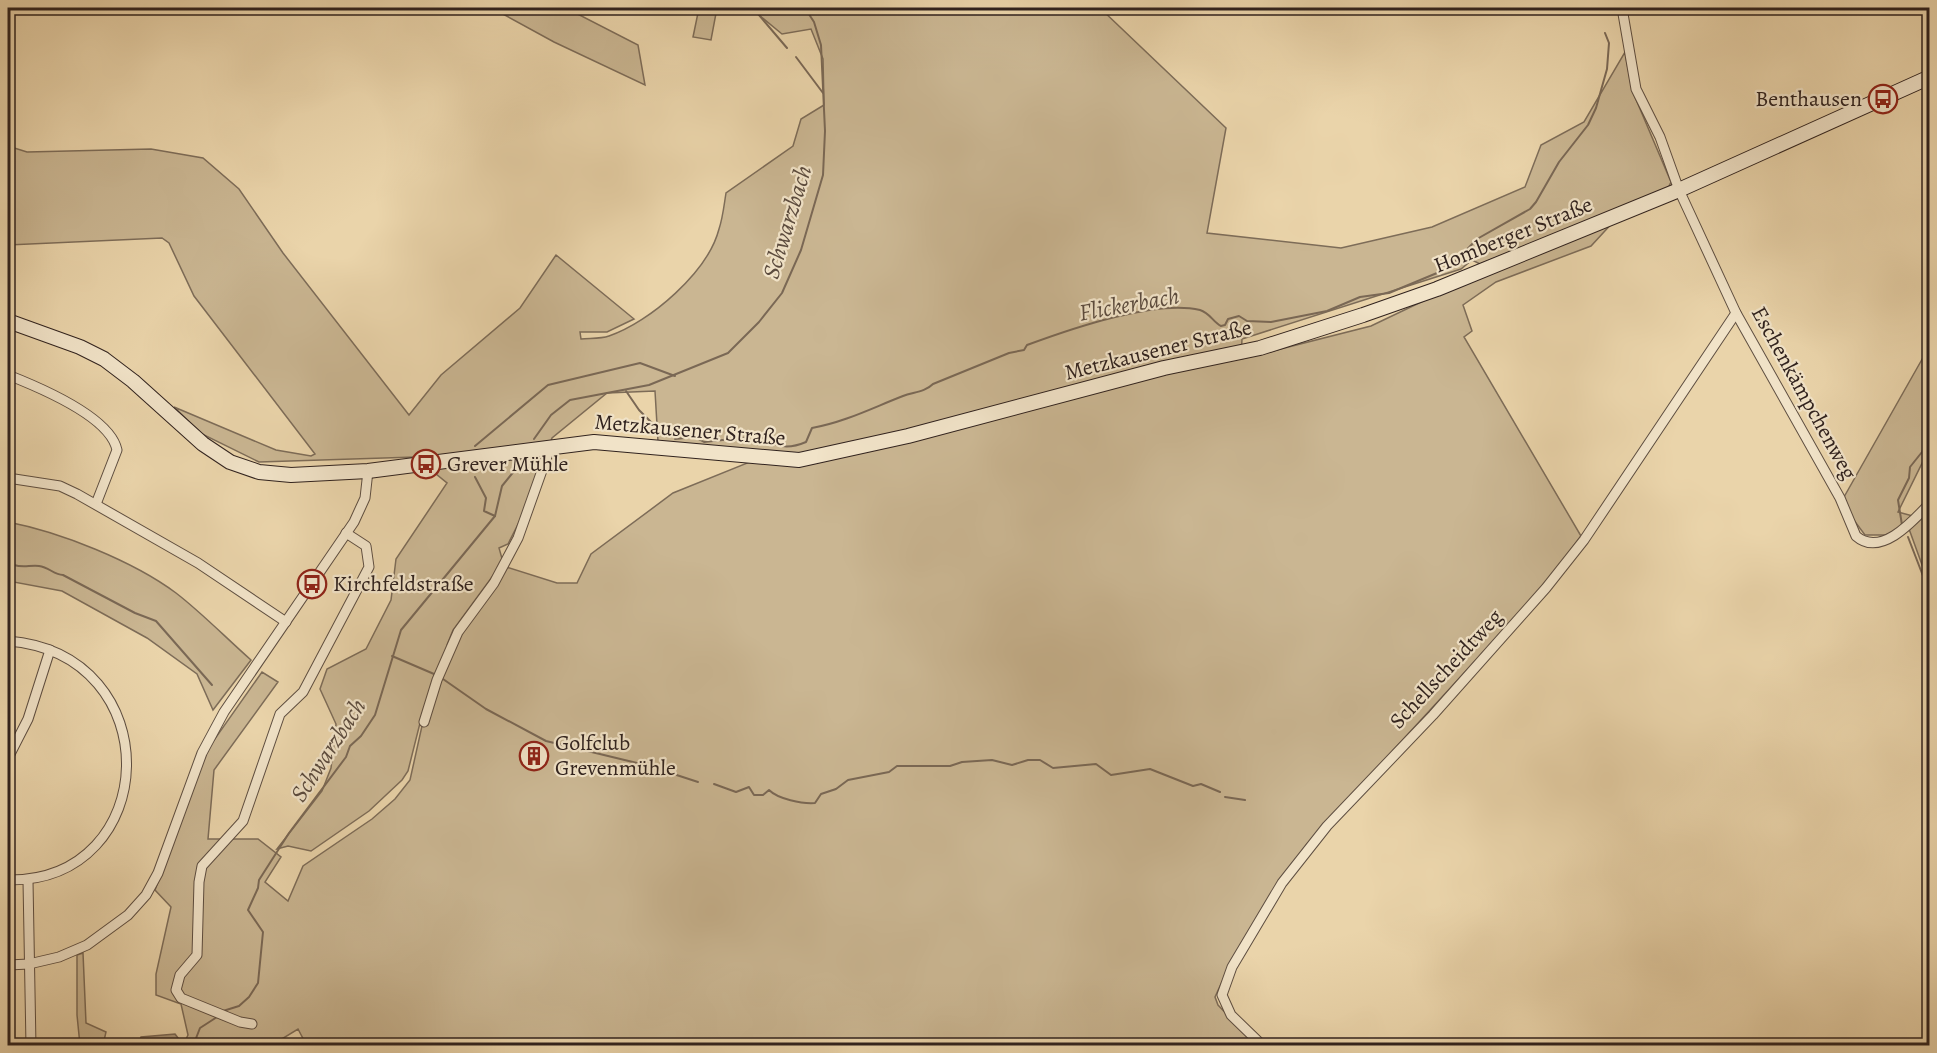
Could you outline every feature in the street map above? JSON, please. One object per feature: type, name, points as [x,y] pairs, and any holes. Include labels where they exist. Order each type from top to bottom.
[{"type":"main road","name":"Homberger Straße","points":[[1363,315],[1437,289],[1679,190],[1929,77]]},
{"type":"main road","name":"Metzkausener Straße","points":[[8,321],[80,347],[104,359],[133,381],[203,444],[245,468],[291,475],[368,471],[594,442],[767,459],[799,460],[829,455],[1164,368],[1260,348],[1363,315]]},
{"type":"street","points":[[1622,8],[1636,89],[1660,137],[1679,190]]},
{"type":"street","name":"Eschenkämpchenweg","points":[[1679,190],[1736,313],[1840,498],[1858,538],[1873,541],[1895,535],[1908,526],[1929,503]]},
{"type":"street","name":"Schellscheidtweg","points":[[1263,1046],[1232,1015],[1222,995],[1232,967],[1282,883],[1327,826],[1433,715],[1546,588],[1584,540],[1736,313]]},
{"type":"street","points":[[8,375],[64,399],[112,438],[117,450],[96,504]]},
{"type":"street","points":[[424,722],[437,680],[458,632],[499,574],[518,538],[550,448]]},
{"type":"street","points":[[8,965],[29,964],[59,957],[87,945],[128,915],[146,895],[159,873],[202,753],[224,712],[346,533],[365,498],[368,471]]},
{"type":"street","points":[[8,478],[60,486],[96,504],[198,563],[286,622]]},
{"type":"street","points":[[252,1024],[210,1011],[181,998],[176,990],[180,975],[197,955],[199,882],[202,866],[243,821],[279,714],[303,692],[369,567],[366,546],[346,533]]},
{"type":"street","points":[[8,641],[50,650],[88,671],[105,693],[119,717],[125,738],[125,784],[111,825],[88,853],[59,870],[28,881],[8,880]]},
{"type":"street","points":[[8,758],[28,719],[50,650]]},
{"type":"street","points":[[28,881],[31,1046]]},
{"type":"shaded area","points":[[492,8],[566,8],[638,45],[645,85],[554,42]]},
{"type":"shaded area","points":[[699,8],[717,8],[711,40],[693,37]]},
{"type":"shaded area","points":[[755,8],[1100,8],[1226,128],[1207,233],[1341,248],[1432,227],[1525,187],[1541,145],[1584,122],[1625,52],[1632,90],[1671,182],[1668,188],[1480,264],[1472,260],[1461,269],[1242,339],[1241,359],[1371,326],[1486,271],[1615,220],[1591,246],[1496,282],[1463,305],[1472,331],[1464,337],[1581,536],[1544,586],[1307,844],[1269,899],[1245,938],[1215,997],[1218,1005],[1257,1046],[307,1046],[298,1029],[272,1045],[183,1045],[188,1035],[181,1004],[156,995],[156,974],[171,907],[155,890],[207,750],[262,672],[278,682],[214,770],[208,839],[258,839],[281,857],[265,882],[288,901],[303,866],[372,819],[395,799],[410,780],[426,708],[424,707],[408,771],[402,780],[369,811],[311,851],[288,846],[277,849],[322,791],[331,768],[336,724],[320,689],[327,669],[366,649],[391,600],[396,559],[447,483],[415,457],[259,462],[202,434],[174,407],[276,450],[311,456],[315,454],[194,296],[169,243],[162,238],[8,245],[8,146],[27,152],[151,149],[203,158],[239,189],[283,253],[409,415],[441,375],[520,308],[556,255],[634,319],[607,332],[580,332],[581,339],[606,337],[625,329],[659,307],[690,278],[713,245],[726,193],[793,146],[801,119],[824,105],[823,59],[811,29],[782,34],[759,15]],"holes":[[[655,391],[658,442],[767,455],[673,493],[591,554],[577,583],[557,583],[503,566],[447,645],[453,630],[503,562],[499,548],[508,544],[531,499],[552,438],[607,393]]]},
{"type":"shaded area","points":[[1929,347],[1929,449],[1898,512],[1920,518],[1929,511],[1929,584],[1909,529],[1885,535],[1865,535],[1850,515],[1844,497]]},
{"type":"shaded area","points":[[8,522],[73,540],[118,559],[159,581],[205,617],[251,660],[213,710],[197,674],[147,638],[62,591],[8,581]]},
{"type":"shaded area","points":[[83,953],[86,1023],[106,1032],[103,1045],[80,1045],[77,1015],[77,955]]},
{"type":"shaded area","points":[[175,1034],[181,1042],[180,1045],[138,1045],[141,1037]]},
{"type":"waterway","points":[[753,8],[787,48]]},
{"type":"waterway","name":"Schwarzbach","points":[[534,439],[551,415],[570,400],[649,385],[728,353],[759,322],[782,293],[801,250],[823,175],[825,131],[821,45],[814,22],[805,8]]},
{"type":"waterway","name":"Flickerbach","points":[[675,439],[695,437],[704,442],[760,436],[777,445],[793,446],[806,442],[812,428],[847,418],[923,390],[1009,353],[1024,350],[1027,345],[1113,317],[1137,312],[1181,308],[1203,311],[1221,326],[1225,325],[1228,319],[1239,316],[1247,321],[1271,322],[1327,311],[1360,297],[1389,293],[1449,268],[1477,239],[1530,209],[1559,162],[1588,125],[1596,108],[1607,69],[1609,43],[1605,33]]},
{"type":"waterway","points":[[796,57],[823,93]]},
{"type":"waterway","points":[[475,446],[548,385],[640,363],[675,376]]},
{"type":"waterway","name":"Flickerbach","points":[[626,391],[639,410],[654,425],[655,432],[666,436]]},
{"type":"waterway","points":[[1902,525],[1898,500],[1909,478],[1910,467],[1922,452],[1930,435]]},
{"type":"waterway","name":"Schwarzbach","points":[[223,1011],[239,1006],[249,997],[258,983],[263,932],[248,910],[258,888],[259,880],[289,833],[346,757],[350,746],[361,736],[375,715],[401,630],[495,516],[502,486],[519,465]]},
{"type":"waterway","points":[[475,477],[486,498],[484,511],[495,516]]},
{"type":"waterway","points":[[1908,537],[1930,594]]},
{"type":"waterway","points":[[14,565],[46,568],[135,613],[156,621],[212,685]]},
{"type":"waterway","points":[[392,656],[434,674]]},
{"type":"waterway","points":[[443,679],[486,709],[546,741],[637,763]]},
{"type":"waterway","points":[[714,784],[736,792],[749,787],[754,795],[763,795],[769,790],[790,800],[815,803],[821,794],[836,789],[848,780],[889,772],[897,766],[950,766],[962,762],[992,760],[1012,765],[1028,760],[1040,760],[1053,768],[1096,764],[1111,775],[1150,769],[1193,786],[1201,784],[1220,792]]},
{"type":"waterway","points":[[649,766],[698,782]]},
{"type":"waterway","points":[[1225,797],[1245,800]]},
{"type":"waterway","name":"Schwarzbach","points":[[193,1046],[200,1028],[217,1017]]},
{"type":"place","name":"Benthausen","points":[[1883,99]]},
{"type":"place","name":"Grever Mühle","points":[[426,464]]},
{"type":"place","name":"Kirchfeldstraße","points":[[312,584]]},
{"type":"place","name":"Golfclub Grevenmühle","points":[[534,756]]}]
